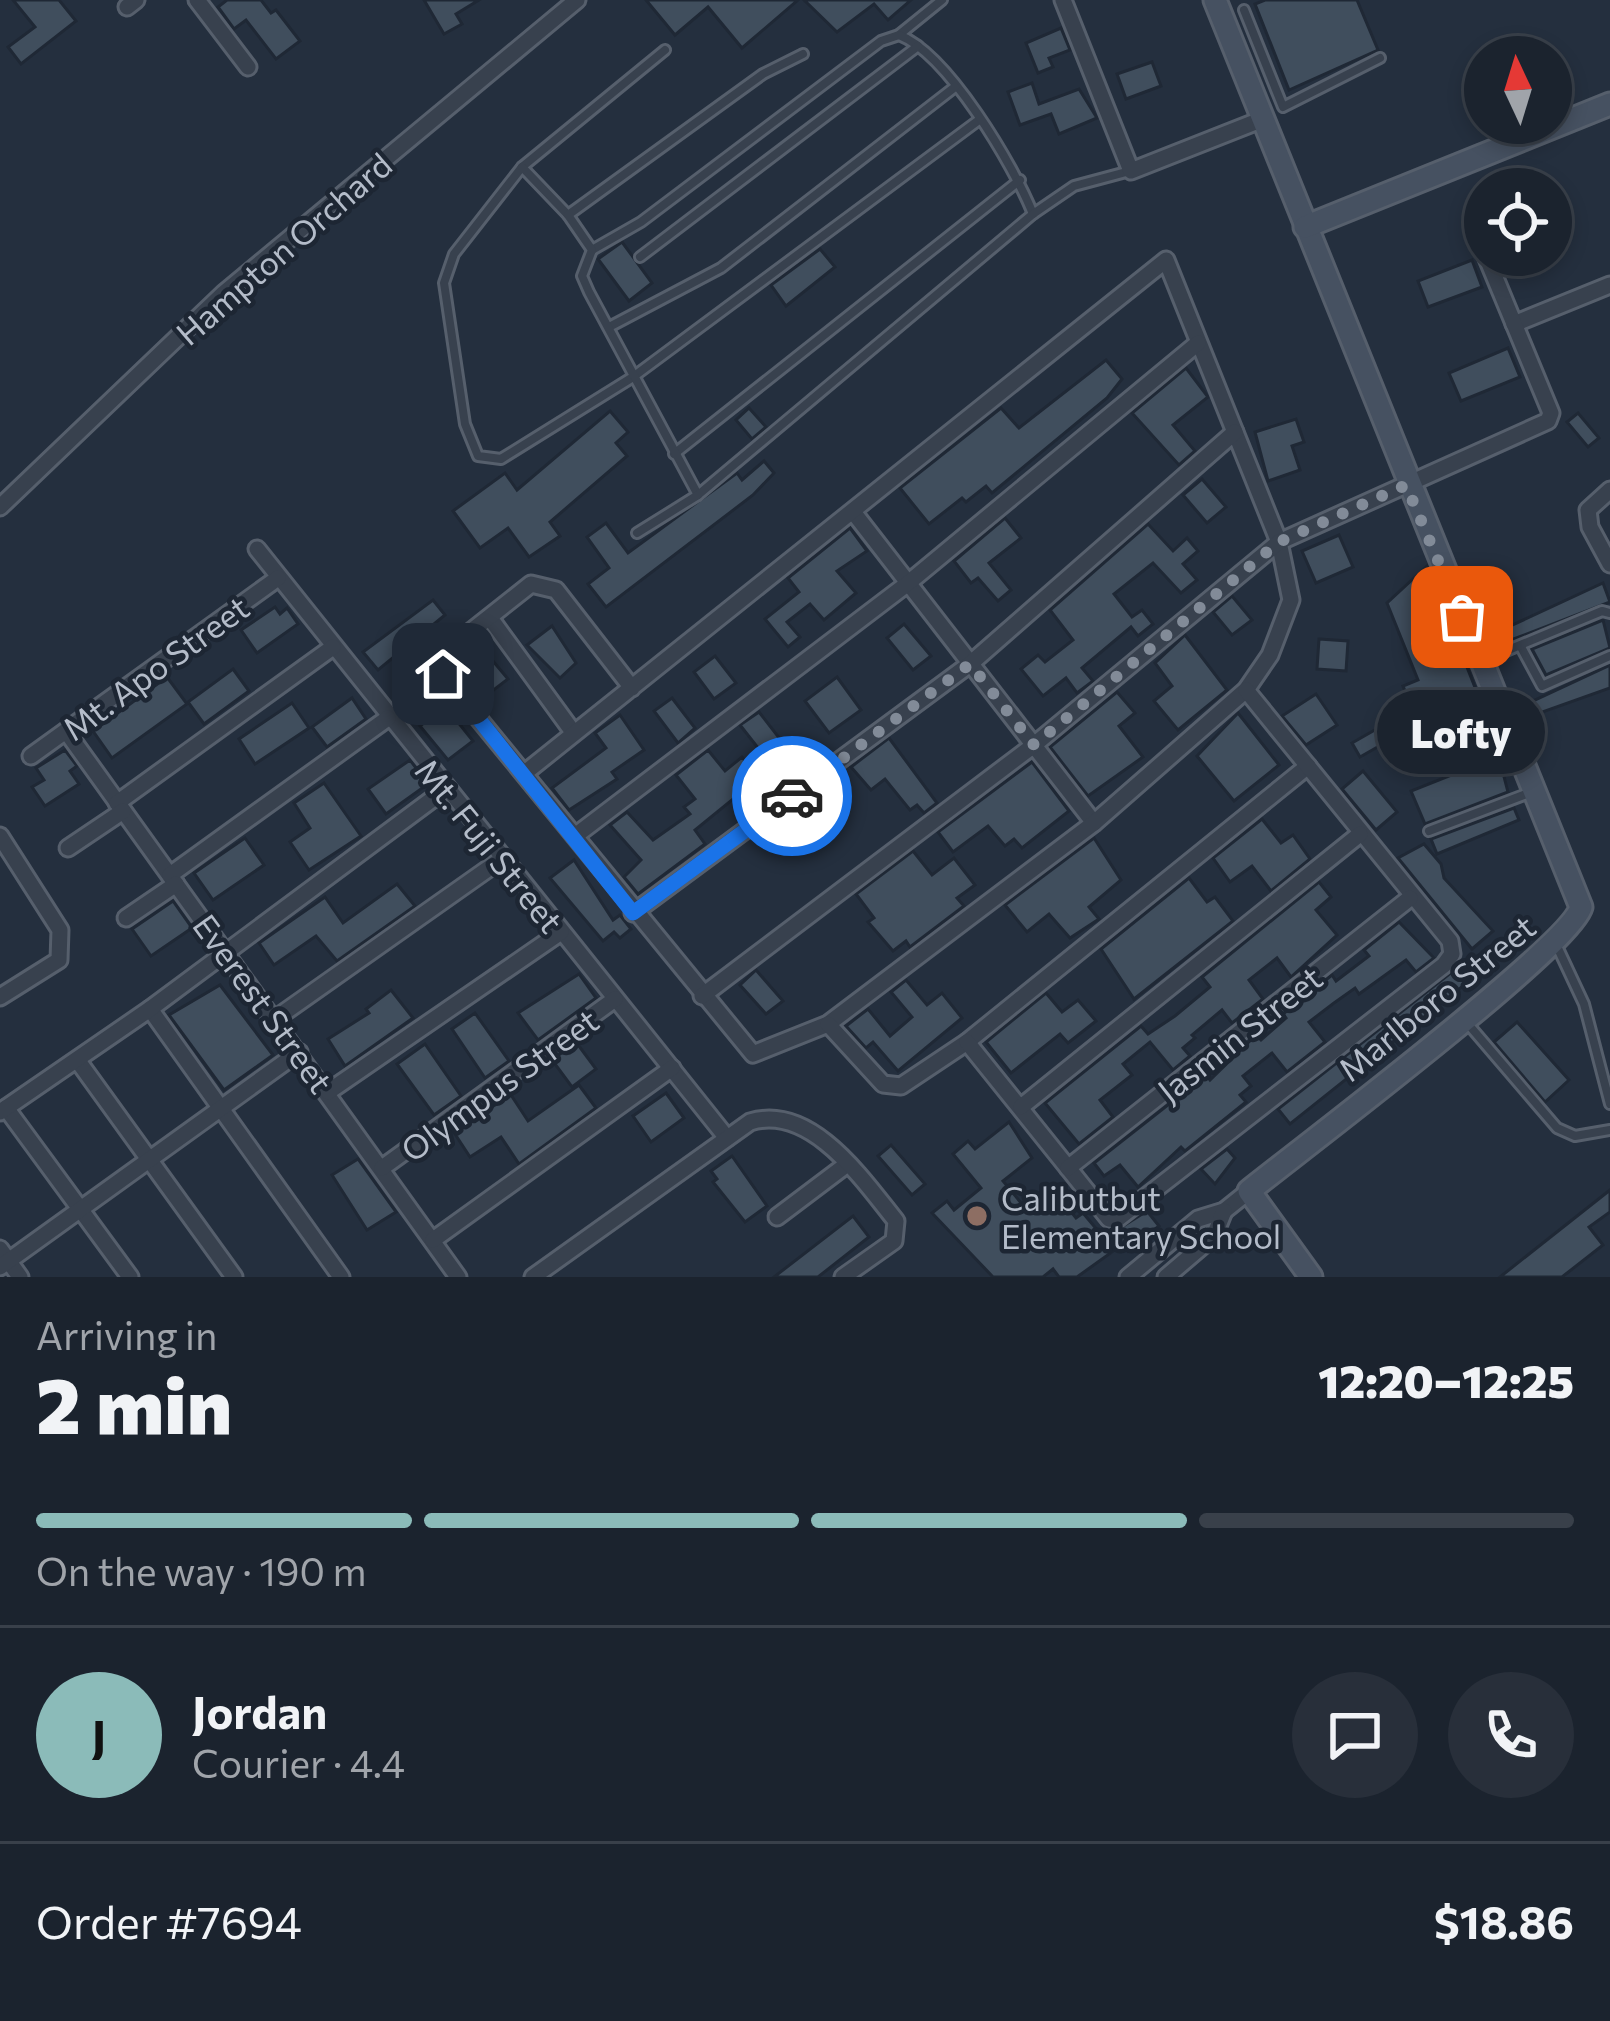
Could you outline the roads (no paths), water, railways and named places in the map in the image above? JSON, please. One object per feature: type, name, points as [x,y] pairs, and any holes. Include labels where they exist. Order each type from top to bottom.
[{"type":"street","points":[[197,0],[248,68]]},
{"type":"street","name":"Hampton Orchard","points":[[0,507],[224,293],[577,0]]},
{"type":"street","points":[[1064,0],[1131,171],[1273,113]]},
{"type":"street","name":"Marlboro Street","points":[[1232,7],[1273,113],[1306,227],[1406,485],[1581,907],[1577,922],[1555,943],[1249,1191]]},
{"type":"street","points":[[1306,227],[1610,104]]},
{"type":"street","points":[[526,772],[854,513],[1166,260],[1279,542],[1291,600],[1270,655],[1246,690],[1094,823],[828,1024],[753,1054],[633,913],[526,772],[438,667],[440,656],[531,584],[544,584],[556,590],[632,688]]},
{"type":"street","points":[[702,996],[1034,745],[1279,542],[1550,418],[1494,276]]},
{"type":"street","points":[[1514,324],[1610,286]]},
{"type":"street","points":[[574,836],[907,584],[1198,343]]},
{"type":"street","points":[[633,913],[970,664],[1235,432]]},
{"type":"street","points":[[1610,490],[1588,510],[1587,519],[1610,564]]},
{"type":"street","points":[[854,513],[1094,823]]},
{"type":"street","name":"Mt. Fuji Street","points":[[257,549],[727,1138]]},
{"type":"street","name":"Mt. Apo Street","points":[[31,756],[278,578]]},
{"type":"street","points":[[490,618],[574,732]]},
{"type":"street","points":[[68,848],[333,647]]},
{"type":"street","points":[[967,1042],[1108,1219],[1116,1220],[1453,954],[1450,941],[1410,898],[1246,690]]},
{"type":"street","points":[[126,918],[388,718]]},
{"type":"street","name":"Everest Street","points":[[67,731],[458,1277]]},
{"type":"street","points":[[828,1024],[891,1088],[967,1042],[1309,766]]},
{"type":"street","points":[[130,1277],[3,1110],[151,1009],[446,789]]},
{"type":"street","points":[[1021,1107],[1360,834]]},
{"type":"street","points":[[0,836],[7,864],[60,929],[62,945],[59,960],[0,997]]},
{"type":"street","points":[[275,1018],[502,860]]},
{"type":"street","name":"Jasmin Street","points":[[1068,1168],[1410,898]]},
{"type":"street","points":[[328,1092],[561,932]]},
{"type":"street","name":"Olympus Street","points":[[382,1168],[615,999]]},
{"type":"street","points":[[151,1009],[341,1277]]},
{"type":"street","points":[[20,1277],[3,1259],[299,1052]]},
{"type":"street","points":[[78,1061],[234,1277]]},
{"type":"street","points":[[433,1240],[672,1068]]},
{"type":"street","points":[[532,1277],[758,1119],[779,1120],[813,1132],[896,1221],[894,1241],[843,1277]]},
{"type":"street","points":[[777,1217],[847,1166]]},
{"type":"street","points":[[1128,1277],[1198,1219],[1224,1211],[1249,1191],[1311,1277]]},
{"type":"street","points":[[1166,1277],[1214,1236],[1224,1211]]},
{"type":"lane","points":[[698,495],[582,276],[592,250],[641,222],[942,0]]},
{"type":"lane","points":[[899,35],[918,46],[955,87],[1020,180],[1033,214]]},
{"type":"lane","points":[[640,257],[918,46]]},
{"type":"lane","points":[[665,50],[522,166],[454,254],[445,283],[472,447],[487,460],[501,459],[634,377],[979,120]]},
{"type":"lane","points":[[568,214],[763,74],[803,53]]},
{"type":"lane","points":[[1273,113],[1380,58]]},
{"type":"lane","points":[[611,326],[721,268],[955,87]]},
{"type":"lane","points":[[522,166],[568,214],[592,250]]},
{"type":"lane","points":[[637,533],[698,495],[1033,214],[1074,186],[1131,171]]},
{"type":"lane","points":[[674,454],[1020,180]]},
{"type":"lane","points":[[1481,661],[1602,610],[1610,614]]},
{"type":"lane","points":[[1521,647],[1537,682],[1546,686],[1610,656]]},
{"type":"lane","points":[[1429,831],[1536,790]]},
{"type":"lane","points":[[1555,943],[1584,1004],[1610,1104]]},
{"type":"lane","points":[[1464,1018],[1557,1128],[1575,1136],[1610,1130]]},
{"type":"place","name":"Lofty","points":[[1462,617]]},
{"type":"place","name":"Calibutbut Elementary School","points":[[977,1216]]}]
